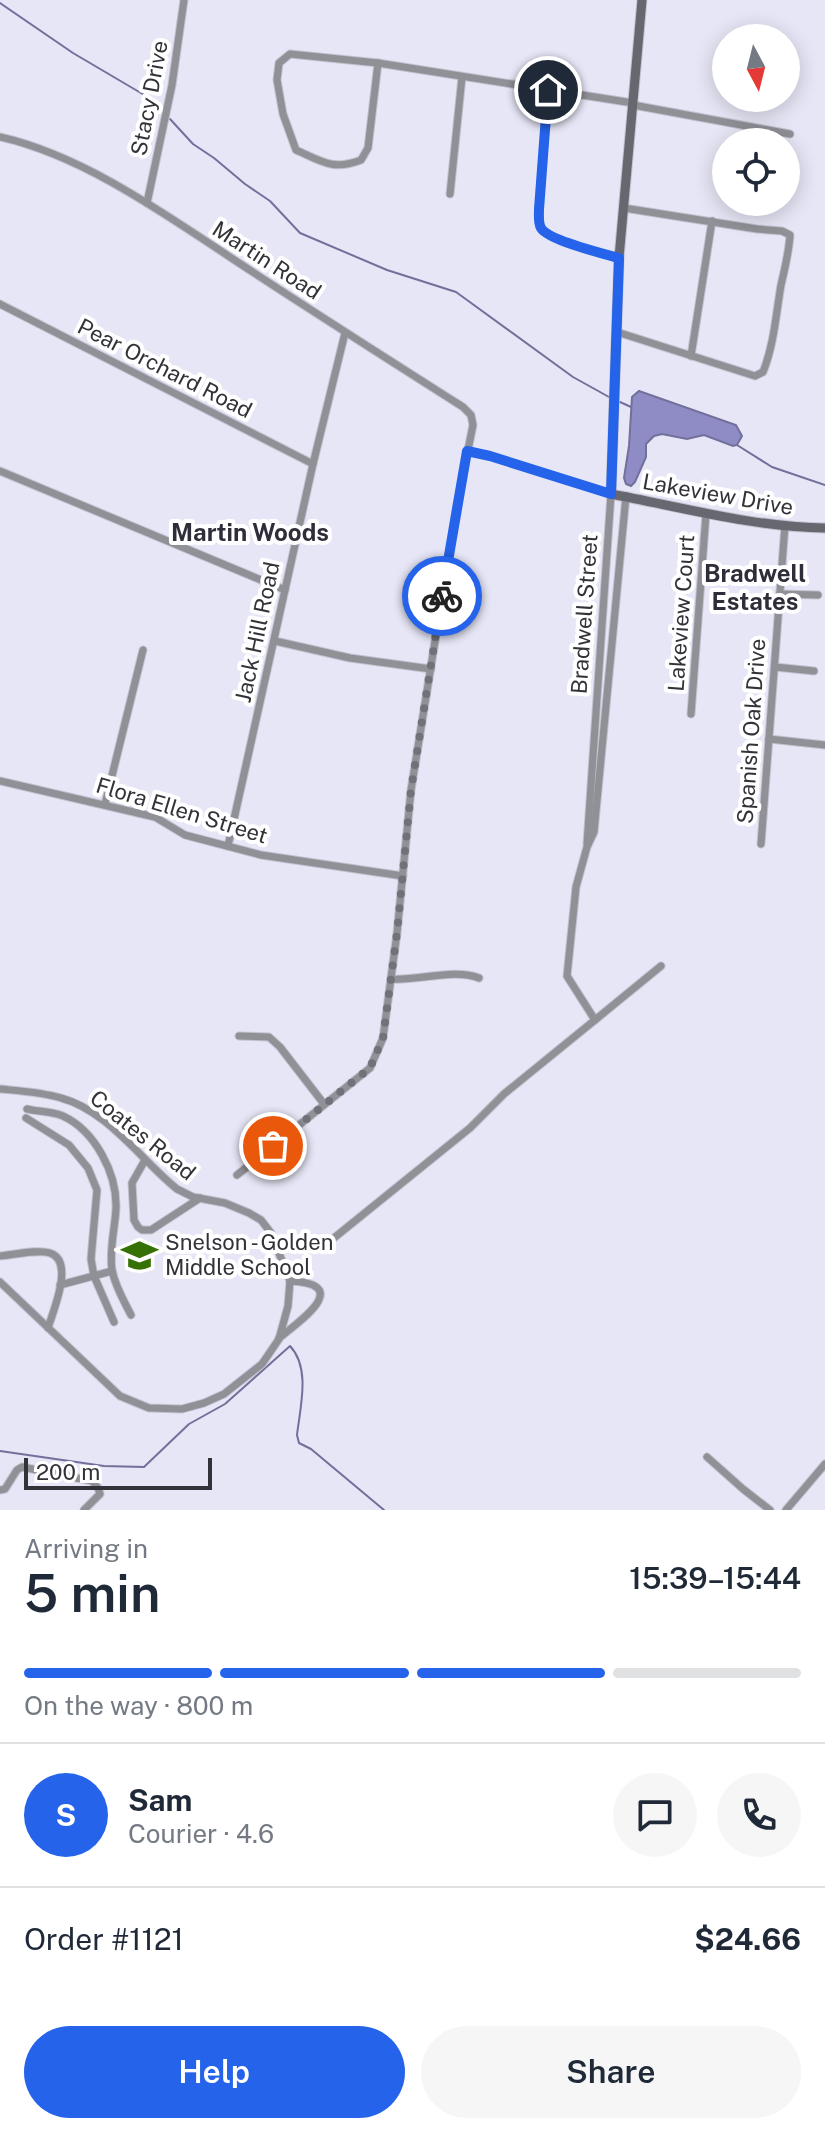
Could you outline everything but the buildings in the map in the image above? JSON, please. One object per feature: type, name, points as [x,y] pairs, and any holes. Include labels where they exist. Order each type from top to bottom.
[{"type":"street","name":"Stacy Drive","points":[[147,203],[172,85],[184,0]]},
{"type":"street","name":"Bradwell Street","points":[[587,847],[611,494],[619,258],[642,0]]},
{"type":"street","points":[[378,63],[368,148],[361,160],[339,166],[296,150],[283,114],[277,80],[279,63],[290,54],[378,63],[633,104],[759,128]]},
{"type":"street","points":[[450,194],[462,77]]},
{"type":"street","points":[[548,90],[540,225],[544,232],[560,240],[619,258]]},
{"type":"street","name":"Martin Road","points":[[0,137],[54,153],[147,203],[471,415],[473,425],[411,790],[383,1038],[370,1068],[237,1175]]},
{"type":"street","points":[[617,332],[755,376],[763,372],[769,358],[789,253],[790,235],[774,230],[624,208]]},
{"type":"street","points":[[691,356],[712,221]]},
{"type":"street","name":"Pear Orchard Road","points":[[0,304],[313,464]]},
{"type":"street","name":"Jack Hill Road","points":[[228,846],[345,333]]},
{"type":"street","name":"Lakeview Drive","points":[[467,451],[611,494],[706,514],[825,528]]},
{"type":"street","points":[[0,471],[285,590]]},
{"type":"street","name":"Bradwell Street","points":[[595,1020],[567,976],[573,902],[580,867],[594,832],[626,496]]},
{"type":"street","name":"Lakeview Court","points":[[691,714],[706,514]]},
{"type":"street","name":"Spanish Oak Drive","points":[[761,844],[785,525]]},
{"type":"street","points":[[780,594],[818,595]]},
{"type":"street","points":[[275,641],[350,658],[431,669]]},
{"type":"street","points":[[105,804],[143,650]]},
{"type":"street","points":[[775,667],[814,671]]},
{"type":"street","points":[[769,739],[825,745]]},
{"type":"street","name":"Flora Ellen Street","points":[[0,781],[155,817],[185,835],[261,855],[403,876]]},
{"type":"street","points":[[324,1246],[470,1128],[504,1094],[661,966]]},
{"type":"street","points":[[391,979],[469,973],[479,978]]},
{"type":"street","points":[[239,1036],[269,1037],[324,1104]]},
{"type":"street","name":"Coates Road","points":[[0,1089],[64,1098],[85,1107],[100,1117],[177,1189],[225,1203],[261,1220],[271,1233],[290,1281],[288,1306],[279,1339],[262,1364],[224,1394],[182,1409],[149,1408],[120,1396],[0,1282]]},
{"type":"street","points":[[27,1109],[64,1117],[85,1131],[99,1150],[109,1171],[116,1205],[112,1271],[131,1315]]},
{"type":"street","points":[[26,1118],[69,1145],[88,1168],[97,1190],[91,1259],[94,1276],[114,1322]]},
{"type":"street","points":[[145,1160],[132,1183],[134,1220],[138,1227],[151,1230],[200,1198]]},
{"type":"street","points":[[0,1256],[47,1252],[62,1263],[63,1275],[48,1328]]},
{"type":"street","points":[[60,1285],[112,1271]]},
{"type":"street","points":[[279,1339],[306,1317],[319,1298],[316,1285],[290,1281]]},
{"type":"street","points":[[707,1457],[770,1510]]},
{"type":"street","points":[[786,1510],[825,1464]]},
{"type":"street","points":[[0,1490],[5,1489],[22,1467],[92,1481],[100,1494],[84,1510]]},
{"type":"shaded area","points":[[639,391],[736,425],[742,436],[733,446],[704,435],[687,439],[662,434],[654,436],[646,444],[646,457],[635,482],[631,486],[626,484],[624,478],[632,397]]},
{"type":"waterway","points":[[0,3],[73,53],[146,96],[161,111]]},
{"type":"waterway","points":[[170,119],[193,144],[270,201],[300,233],[387,270],[456,292],[573,377],[609,397]]},
{"type":"waterway","points":[[620,402],[631,407]]},
{"type":"waterway","points":[[737,445],[772,467],[825,485]]},
{"type":"waterway","points":[[0,1451],[104,1466],[144,1467],[189,1424],[225,1404],[290,1346],[300,1365],[302,1377],[299,1443],[311,1449],[384,1510]]},
{"type":"way so far","points":[[273,1146],[370,1068],[383,1038],[411,790],[442,596]]},
{"type":"place","name":"Snelson - Golden Middle School","points":[[139,1255]]},
{"type":"district","name":"Martin Woods","points":[[250,533]]},
{"type":"district","name":"Bradwell Estates","points":[[755,588]]},
{"type":"route","points":[[442,596],[467,451],[611,494],[619,258],[560,240],[544,232],[540,225],[548,90]]}]
